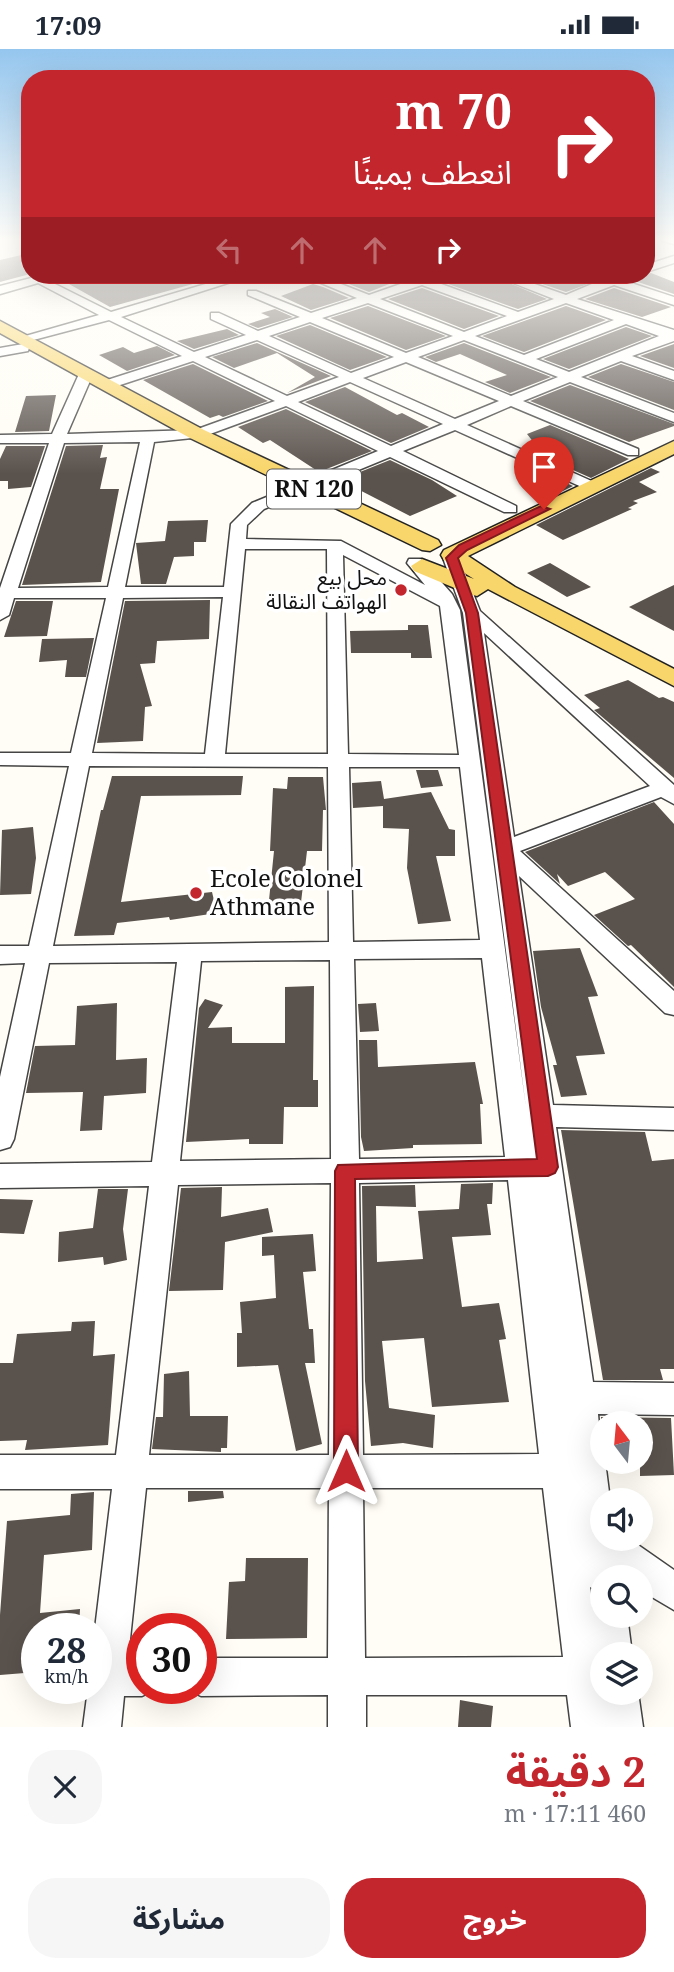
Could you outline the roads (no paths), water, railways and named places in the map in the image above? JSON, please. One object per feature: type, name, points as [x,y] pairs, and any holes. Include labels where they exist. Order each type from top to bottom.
[{"type":"main road","points":[[0,326],[14,348]]},
{"type":"main road","points":[[0,335],[14,348]]},
{"type":"main road","name":"RN 120","points":[[14,348],[82,372],[302,489],[363,529],[431,556],[508,592],[674,679]]},
{"type":"main road","points":[[431,556],[583,483],[632,452],[674,432]]},
{"type":"main road","points":[[431,556],[510,509],[674,447]]},
{"type":"main road","points":[[461,600],[674,693]]},
{"type":"street","points":[[0,367],[14,348],[106,317]]},
{"type":"street","points":[[113,317],[510,509]]},
{"type":"street","points":[[218,317],[583,483]]},
{"type":"street","points":[[106,385],[312,317]]},
{"type":"street","points":[[314,317],[632,452]]},
{"type":"street","points":[[416,317],[674,418]]},
{"type":"street","points":[[0,439],[148,438],[197,434],[513,317]]},
{"type":"street","points":[[618,317],[672,336]]},
{"type":"street","points":[[523,360],[625,320]]},
{"type":"street","points":[[214,760],[239,524],[247,514],[258,506],[672,336]]},
{"type":"street","points":[[621,356],[674,376]]},
{"type":"street","points":[[0,615],[4,593],[82,372]]},
{"type":"street","points":[[0,1139],[148,438]]},
{"type":"street","points":[[237,544],[335,544],[461,600]]},
{"type":"street","points":[[335,544],[345,1171],[346,1727]]},
{"type":"street","points":[[431,556],[461,600],[668,793],[504,849]]},
{"type":"street","points":[[431,556],[461,600],[504,849],[541,1116],[534,1168],[559,1471],[590,1727]]},
{"type":"street","points":[[4,593],[233,592]]},
{"type":"street","points":[[461,600],[470,761],[493,949],[579,1398],[591,1488]]},
{"type":"street","points":[[0,759],[470,761]]},
{"type":"street","points":[[504,849],[674,1006]]},
{"type":"street","points":[[0,955],[493,949]]},
{"type":"street","points":[[102,1727],[125,1677],[131,1472],[190,952]]},
{"type":"street","points":[[541,1116],[674,1119]]},
{"type":"street","points":[[0,1176],[534,1168]]},
{"type":"street","points":[[579,1398],[674,1399]]},
{"type":"street","points":[[0,1472],[559,1471]]},
{"type":"street","points":[[617,1551],[674,1591]]},
{"type":"street","points":[[217,1677],[584,1676]]},
{"type":"street","points":[[621,1705],[624,1727]]},
{"type":"place","name":"محل بيع الهواتف النقالة","points":[[401,590]]},
{"type":"place","name":"Ecole Colonel Athmane","points":[[196,893]]}]
